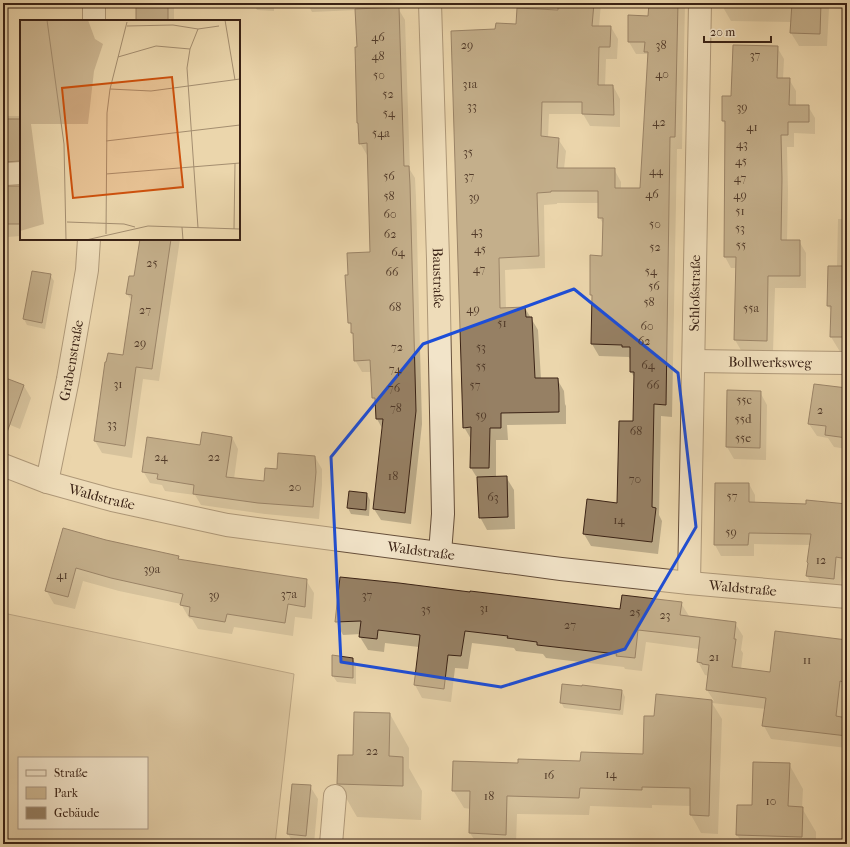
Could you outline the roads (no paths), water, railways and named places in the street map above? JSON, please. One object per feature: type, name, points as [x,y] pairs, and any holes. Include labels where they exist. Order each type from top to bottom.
[{"type":"street","points":[[94,3],[94,20]]},
{"type":"street","name":"Baustraße","points":[[430,3],[438,250],[443,514],[440,553]]},
{"type":"street","name":"Schloßstraße","points":[[689,583],[700,3]]},
{"type":"street","name":"Grabenstraße","points":[[47,482],[68,379],[87,270],[89,240]]},
{"type":"street","name":"Bollwerksweg","points":[[694,360],[847,362]]},
{"type":"street","name":"Waldstraße","points":[[3,465],[47,482],[112,500],[227,525],[561,569],[689,583],[847,597]]},
{"type":"street","points":[[331,844],[335,796]]}]
